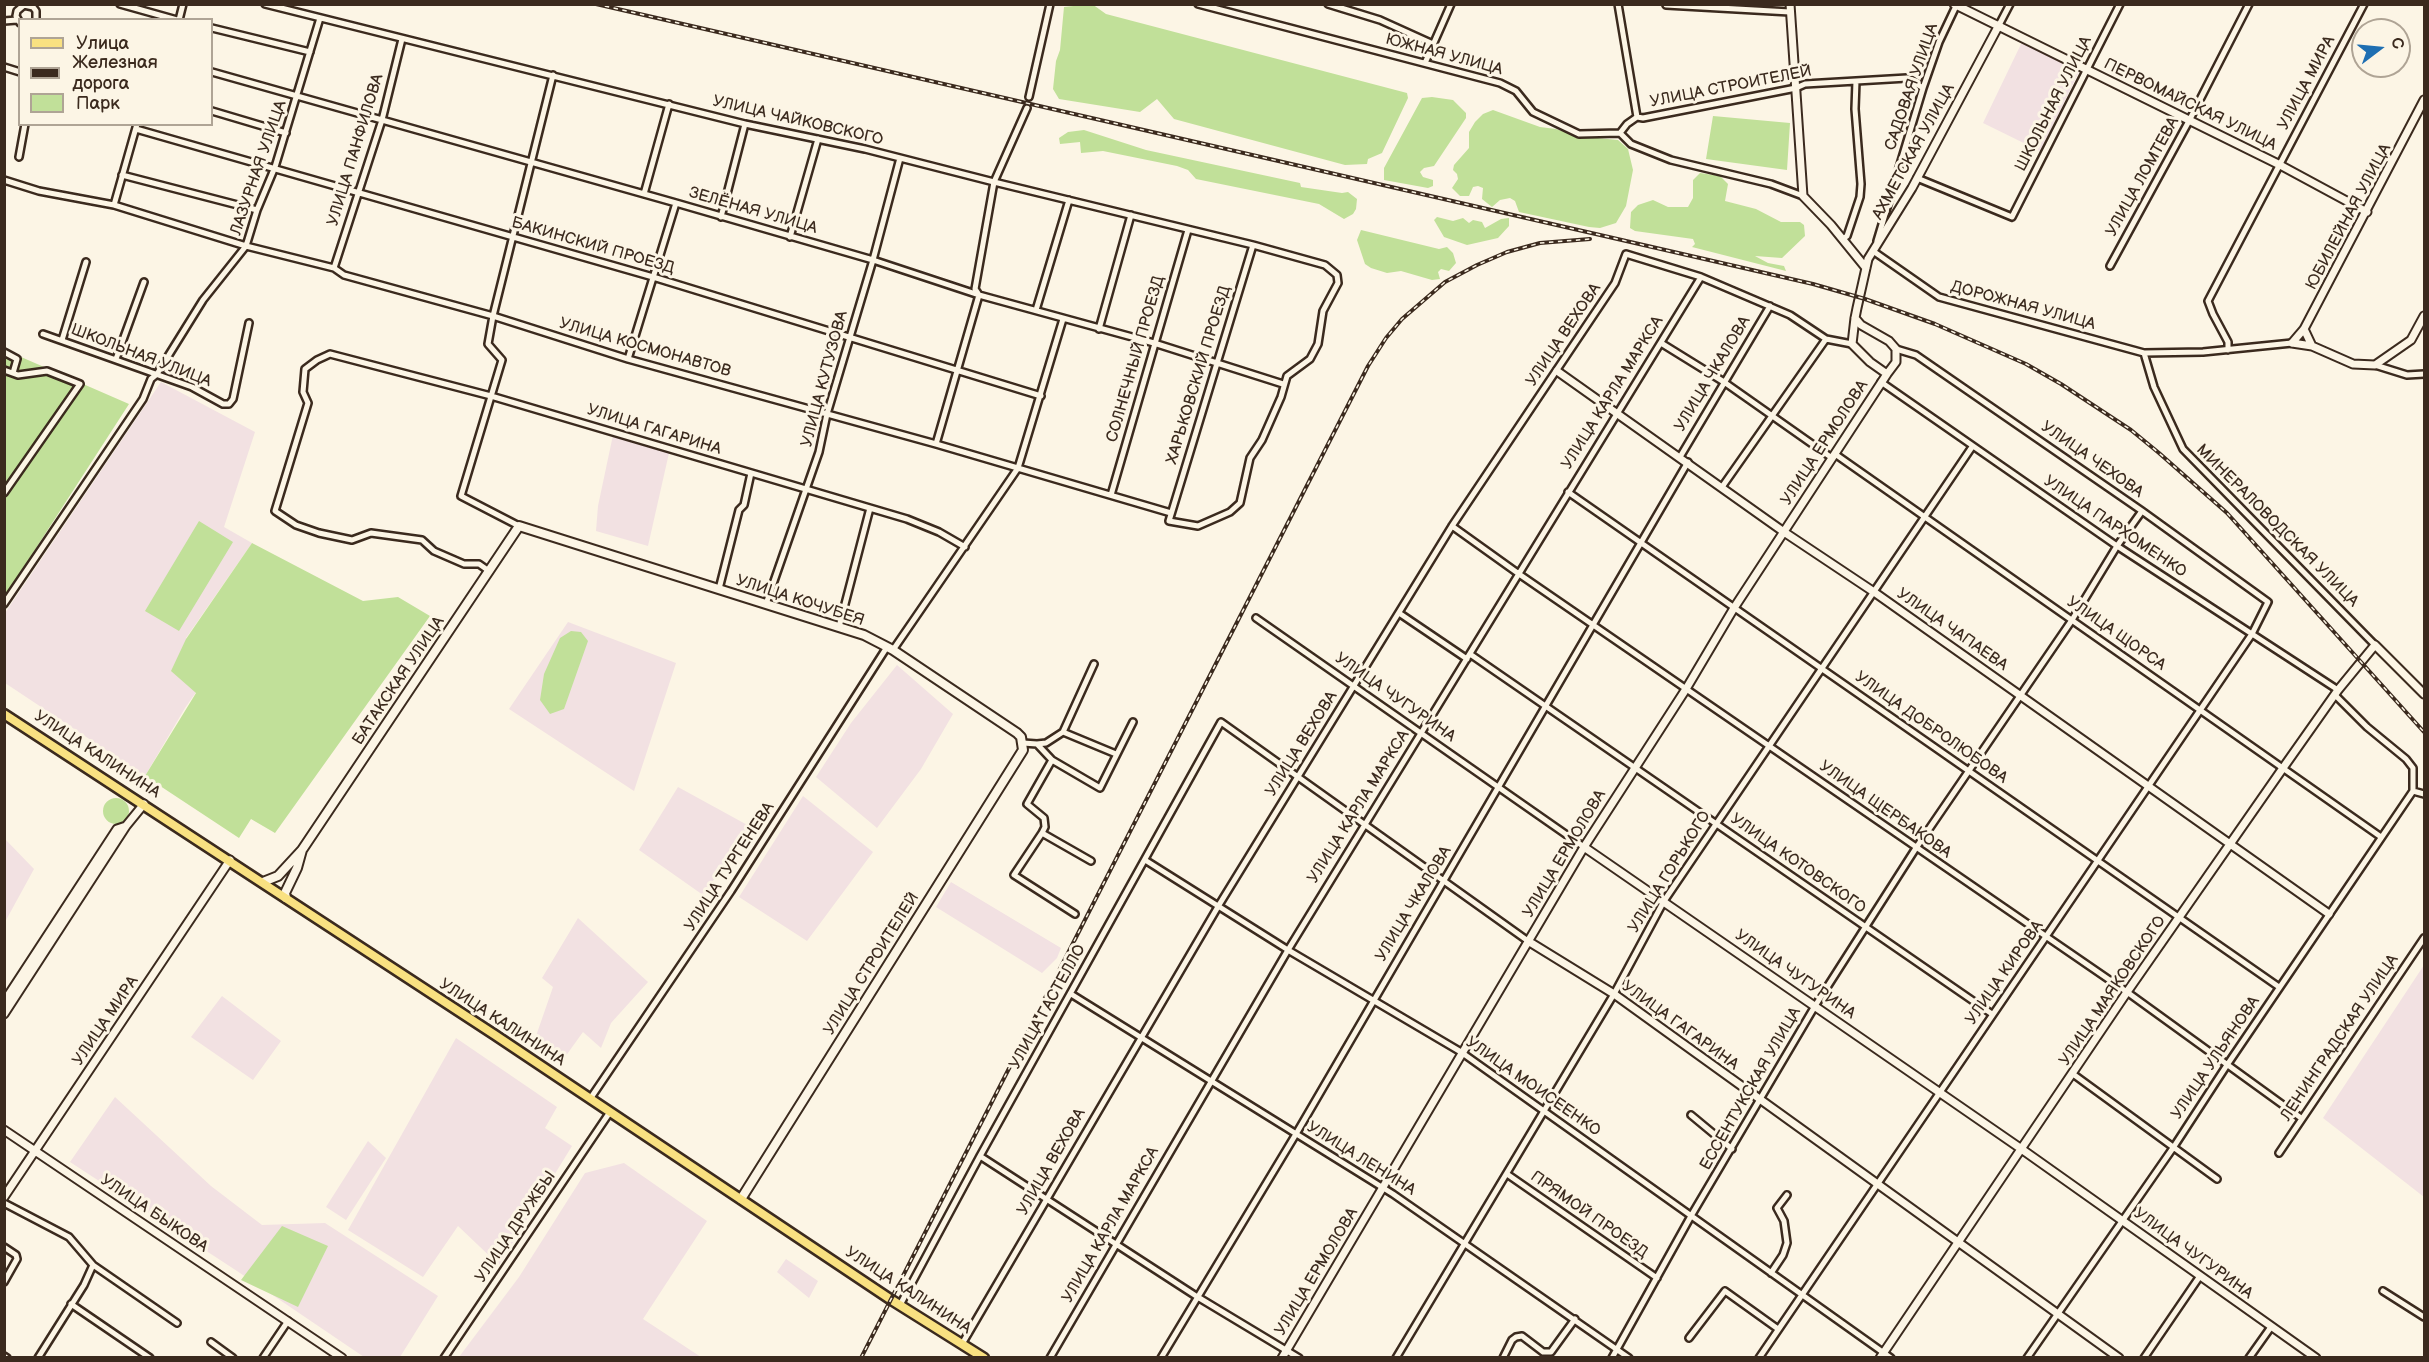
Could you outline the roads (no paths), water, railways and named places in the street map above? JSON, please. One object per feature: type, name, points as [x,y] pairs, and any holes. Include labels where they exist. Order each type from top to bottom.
[{"type":"main road","name":"БАТАКСКАЯ УЛИЦА","points":[[263,882],[278,876],[302,850],[519,526]]},
{"type":"main road","name":"УЛИЦА КОЧУБЕЯ","points":[[519,526],[864,635],[890,648],[1017,733],[1023,743]]},
{"type":"main road","name":"УЛИЦА КАЛИНИНА","points":[[4,714],[230,860],[900,1305],[984,1358]]},
{"type":"main road","name":"УЛИЦА СТРОИТЕЛЕЙ","points":[[741,1199],[1020,756],[1023,743]]},
{"type":"main road","name":"БАТАКСКАЯ УЛИЦА","points":[[285,898],[302,850]]},
{"type":"street","points":[[120,4],[171,18]]},
{"type":"street","name":"УЛИЦА ЧАЙКОВСКОГО","points":[[265,4],[745,124],[900,158],[1253,245],[1325,265],[1337,275],[1338,283],[1323,311],[1318,344],[1310,359],[1287,376],[1284,384]]},
{"type":"street","points":[[1029,97],[1050,4]]},
{"type":"street","name":"ЮЖНАЯ УЛИЦА","points":[[1198,4],[1500,83],[1516,91],[1533,112],[1579,134],[1620,133]]},
{"type":"street","points":[[1328,4],[1380,20],[1433,44]]},
{"type":"street","points":[[1425,63],[1451,4]]},
{"type":"street","points":[[1618,4],[1637,117]]},
{"type":"street","name":"АХМЕТСКАЯ УЛИЦА","points":[[1852,344],[1855,318],[1868,259],[1917,178],[2010,4]]},
{"type":"street","name":"ШКОЛЬНАЯ УЛИЦА","points":[[1917,178],[2012,216],[2120,4]]},
{"type":"street","name":"УЛИЦА ЛОМТЕВА","points":[[2110,266],[2189,121],[2249,4]]},
{"type":"street","name":"УЛИЦА МИРА","points":[[2228,350],[2228,342],[2208,302],[2364,4]]},
{"type":"street","points":[[1666,5],[1790,8],[1803,196]]},
{"type":"street","name":"ПЕРВОМАЙСКАЯ УЛИЦА","points":[[1956,5],[2280,165],[2367,212]]},
{"type":"street","name":"САДОВАЯ УЛИЦА","points":[[1874,250],[1923,88],[1939,42],[1956,5]]},
{"type":"street","points":[[4,21],[18,22],[16,16],[20,7],[34,6]]},
{"type":"street","name":"ЛАЗУРНАЯ УЛИЦА","points":[[4,604],[7,596],[143,399],[151,379],[157,374],[203,300],[246,246],[257,210],[275,168],[320,18]]},
{"type":"street","points":[[213,28],[310,52]]},
{"type":"street","name":"УЛИЦА ПАНФИЛОВА","points":[[334,268],[382,120],[402,39]]},
{"type":"street","name":"ЗЕЛЁНАЯ УЛИЦА","points":[[213,72],[873,260],[979,295],[1154,343],[1284,384]]},
{"type":"street","points":[[491,396],[502,360],[488,344],[493,316],[553,75]]},
{"type":"street","name":"УЛИЦА СТРОИТЕЛЕЙ","points":[[1620,133],[1637,117],[1643,118],[1796,88],[1805,84],[1907,78],[1923,88]]},
{"type":"street","points":[[1843,239],[1847,236],[1860,197],[1855,109],[1856,81]]},
{"type":"street","name":"ЮБИЛЕЙНАЯ УЛИЦА","points":[[2292,343],[2304,329],[2424,100]]},
{"type":"street","points":[[644,194],[669,104]]},
{"type":"street","points":[[936,444],[979,295],[975,289],[994,182],[1027,108]]},
{"type":"street","points":[[213,111],[286,133]]},
{"type":"street","points":[[721,217],[745,124]]},
{"type":"street","points":[[19,157],[25,126]]},
{"type":"street","points":[[114,205],[136,127]]},
{"type":"street","name":"БАКИНСКИЙ ПРОЕЗД","points":[[136,127],[653,277],[1041,396]]},
{"type":"street","points":[[1620,133],[1631,144],[1671,160],[1772,184],[1803,196],[1866,268]]},
{"type":"street","points":[[790,237],[818,139]]},
{"type":"street","name":"УЛИЦА КУТУЗОВА","points":[[766,604],[819,452],[827,414],[873,260],[900,158]]},
{"type":"street","points":[[122,175],[257,210]]},
{"type":"street","name":"УЛИЦА КОСМОНАВТОВ","points":[[4,180],[39,191],[114,205],[246,246],[334,268],[344,275],[493,316],[628,359],[936,444],[1171,513]]},
{"type":"street","points":[[1036,310],[1069,200]]},
{"type":"street","points":[[628,359],[676,203]]},
{"type":"street","points":[[1099,329],[1131,216]]},
{"type":"street","name":"СОЛНЕЧНЫЙ ПРОЕЗД","points":[[1111,495],[1188,230]]},
{"type":"street","name":"ХАРЬКОВСКИЙ ПРОЕЗД","points":[[1171,513],[1253,245]]},
{"type":"street","name":"ДОРОЖНАЯ УЛИЦА","points":[[1874,250],[1939,297],[2144,353],[2228,350],[2292,343]]},
{"type":"street","name":"УЛИЦА ВЕХОВА","points":[[962,1344],[1219,905],[1452,526],[1615,283],[1626,254],[1701,277],[1790,315],[1826,339],[1852,344]]},
{"type":"street","points":[[62,340],[86,262]]},
{"type":"street","name":"УЛИЦА КАРЛА МАРКСА","points":[[1050,1358],[1288,950],[1701,277]]},
{"type":"street","points":[[116,359],[144,282]]},
{"type":"street","name":"УЛИЦА ЧКАЛОВА","points":[[1680,457],[1770,306]]},
{"type":"street","points":[[2375,365],[2411,340],[2424,316]]},
{"type":"street","points":[[1855,318],[1861,325],[1889,341],[1896,349]]},
{"type":"street","name":"УЛИЦА ТУРГЕНЕВА","points":[[590,1099],[720,908],[890,648],[965,548],[1018,468],[1063,319]]},
{"type":"street","name":"ШКОЛЬНАЯ УЛИЦА","points":[[43,333],[192,387],[223,404],[229,404],[233,399],[249,323]]},
{"type":"street","points":[[2304,329],[2312,346]]},
{"type":"street","points":[[1722,487],[1826,339]]},
{"type":"street","name":"УЛИЦА ЩОРСА","points":[[1661,343],[1724,382],[1925,517],[2381,837]]},
{"type":"street","points":[[2292,343],[2312,346],[2353,364],[2375,365],[2407,375],[2424,374]]},
{"type":"street","points":[[1852,344],[1870,362],[1887,374]]},
{"type":"street","name":"УЛИЦА ЕРМОЛОВА","points":[[1282,1358],[1461,1052],[1584,848],[1633,768],[1686,689],[1734,608],[1896,362],[1896,349]]},
{"type":"street","name":"УЛИЦА ЧЕХОВА","points":[[1896,349],[1916,355],[2142,511],[2268,602]]},
{"type":"street","points":[[4,352],[17,359],[7,372],[18,375],[47,371],[80,384],[4,493]]},
{"type":"street","name":"МИНЕРАЛОВОДСКАЯ УЛИЦА","points":[[2144,353],[2154,387],[2183,449],[2375,645]]},
{"type":"street","name":"УЛИЦА ГАГАРИНА","points":[[489,571],[479,564],[464,564],[434,551],[422,540],[371,533],[352,540],[319,534],[296,525],[275,511],[308,403],[303,392],[305,369],[330,354],[491,396],[907,519],[939,532],[965,548]]},
{"type":"street","name":"УЛИЦА ЧАПАЕВА","points":[[1557,371],[2329,914]]},
{"type":"street","name":"УЛИЦА ПАРХОМЕНКО","points":[[1881,382],[2117,546],[2253,634],[2336,692],[2367,727],[2406,759],[2413,768],[2413,791]]},
{"type":"street","points":[[1171,513],[1169,521],[1198,526],[1230,512],[1240,503],[1250,458],[1262,440],[1281,397],[1284,384]]},
{"type":"street","name":"УЛИЦА КОЧУБЕЯ","points":[[491,396],[461,496],[519,526]]},
{"type":"street","name":"УЛИЦА ГОРЬКОГО","points":[[1396,1358],[1614,994],[1664,901],[1972,447]]},
{"type":"street","name":"УЛИЦА ЧКАЛОВА","points":[[1161,1358],[1196,1296],[1296,1134],[1688,462]]},
{"type":"street","points":[[719,589],[739,510],[744,506],[751,473]]},
{"type":"street","name":"УЛИЦА ДОБРОЛЮБОВА","points":[[1568,492],[2279,987]]},
{"type":"street","points":[[839,627],[870,508]]},
{"type":"street","name":"ЕССЕНТУКСКАЯ УЛИЦА","points":[[1612,1358],[1691,1216],[1815,1006],[1916,848],[2072,620],[2117,546],[2142,511]]},
{"type":"street","name":"УЛИЦА ЩЕРБАКОВА","points":[[1452,526],[2127,992],[2301,1118]]},
{"type":"street","name":"УЛИЦА КИРОВА","points":[[1759,1358],[2253,634],[2268,602]]},
{"type":"street","name":"УЛИЦА КОТОВСКОГО","points":[[1399,613],[1545,706],[1992,1014]]},
{"type":"street","name":"УЛИЦА ЧУГУРИНА","points":[[1256,618],[1499,786],[1584,848],[2122,1219],[2316,1358]]},
{"type":"street","points":[[2375,645],[2424,694]]},
{"type":"street","name":"УЛИЦА МАЯКОВСКОГО","points":[[1881,1355],[2179,917],[2336,692],[2375,645]]},
{"type":"street","points":[[1023,743],[1046,743],[1063,732],[1094,664]]},
{"type":"street","points":[[1037,744],[1052,760],[1100,788],[1133,722]]},
{"type":"street","name":"УЛИЦА ГАГАРИНА","points":[[1221,722],[1528,941],[1614,994],[2119,1358]]},
{"type":"street","name":"УЛИЦА ГАСТЕЛЛО","points":[[900,1305],[1221,722]]},
{"type":"street","points":[[1063,732],[1116,754]]},
{"type":"street","points":[[1052,760],[1027,804],[1044,818],[1045,827],[1014,875],[1075,914]]},
{"type":"street","points":[[2413,791],[2424,794]]},
{"type":"street","name":"УЛИЦА УЛЬЯНОВА","points":[[2027,1358],[2173,1148],[2279,987],[2413,791]]},
{"type":"street","points":[[4,1014],[126,826],[144,804]]},
{"type":"street","points":[[4,1002],[117,829],[126,826]]},
{"type":"street","points":[[1042,833],[1091,861]]},
{"type":"street","name":"УЛИЦА МИРА","points":[[4,1197],[230,860]]},
{"type":"street","name":"УЛИЦА МОИСЕЕНКО","points":[[1145,860],[1288,950],[1461,1052],[1802,1295],[1881,1355],[1891,1358]]},
{"type":"street","name":"ЛЕНИНГРАДСКАЯ УЛИЦА","points":[[2278,1153],[2424,938]]},
{"type":"street","name":"УЛИЦА ЛЕНИНА","points":[[1071,994],[1382,1188],[1466,1243],[1629,1358]]},
{"type":"street","points":[[2073,1074],[2217,1179]]},
{"type":"street","name":"УЛИЦА ДРУЖБЫ","points":[[444,1358],[610,1112]]},
{"type":"street","points":[[1691,1115],[1732,1149]]},
{"type":"street","name":"УЛИЦА БЫКОВА","points":[[4,1130],[342,1358]]},
{"type":"street","points":[[980,1156],[1196,1296],[1299,1358]]},
{"type":"street","name":"ПРЯМОЙ ПРОЕЗД","points":[[1507,1174],[1657,1278]]},
{"type":"street","points":[[1771,1273],[1783,1255],[1787,1243],[1784,1221],[1777,1208],[1787,1195]]},
{"type":"street","points":[[4,1203],[69,1237],[93,1265],[177,1323]]},
{"type":"street","points":[[4,1247],[16,1255],[17,1259],[4,1281]]},
{"type":"street","points":[[41,1356],[93,1265]]},
{"type":"street","points":[[2144,1358],[2200,1276]]},
{"type":"street","points":[[2383,1291],[2424,1317]]},
{"type":"street","points":[[1689,1338],[1725,1292],[1778,1329]]},
{"type":"street","points":[[71,1304],[150,1358]]},
{"type":"street","points":[[1503,1358],[1512,1340],[1522,1336],[1544,1352],[1551,1352],[1575,1319]]},
{"type":"street","points":[[263,1358],[288,1321]]},
{"type":"street","points":[[2249,1358],[2271,1327]]},
{"type":"street","points":[[211,1342],[234,1358]]},
{"type":"railway","points":[[596,4],[1813,284],[1865,299],[1935,324],[2026,364],[2061,384],[2131,430],[2159,453],[2227,513],[2424,732]]},
{"type":"railway","points":[[861,1358],[1368,366],[1386,338],[1402,319],[1445,282],[1477,265],[1507,252],[1540,243],[1590,239]]}]
